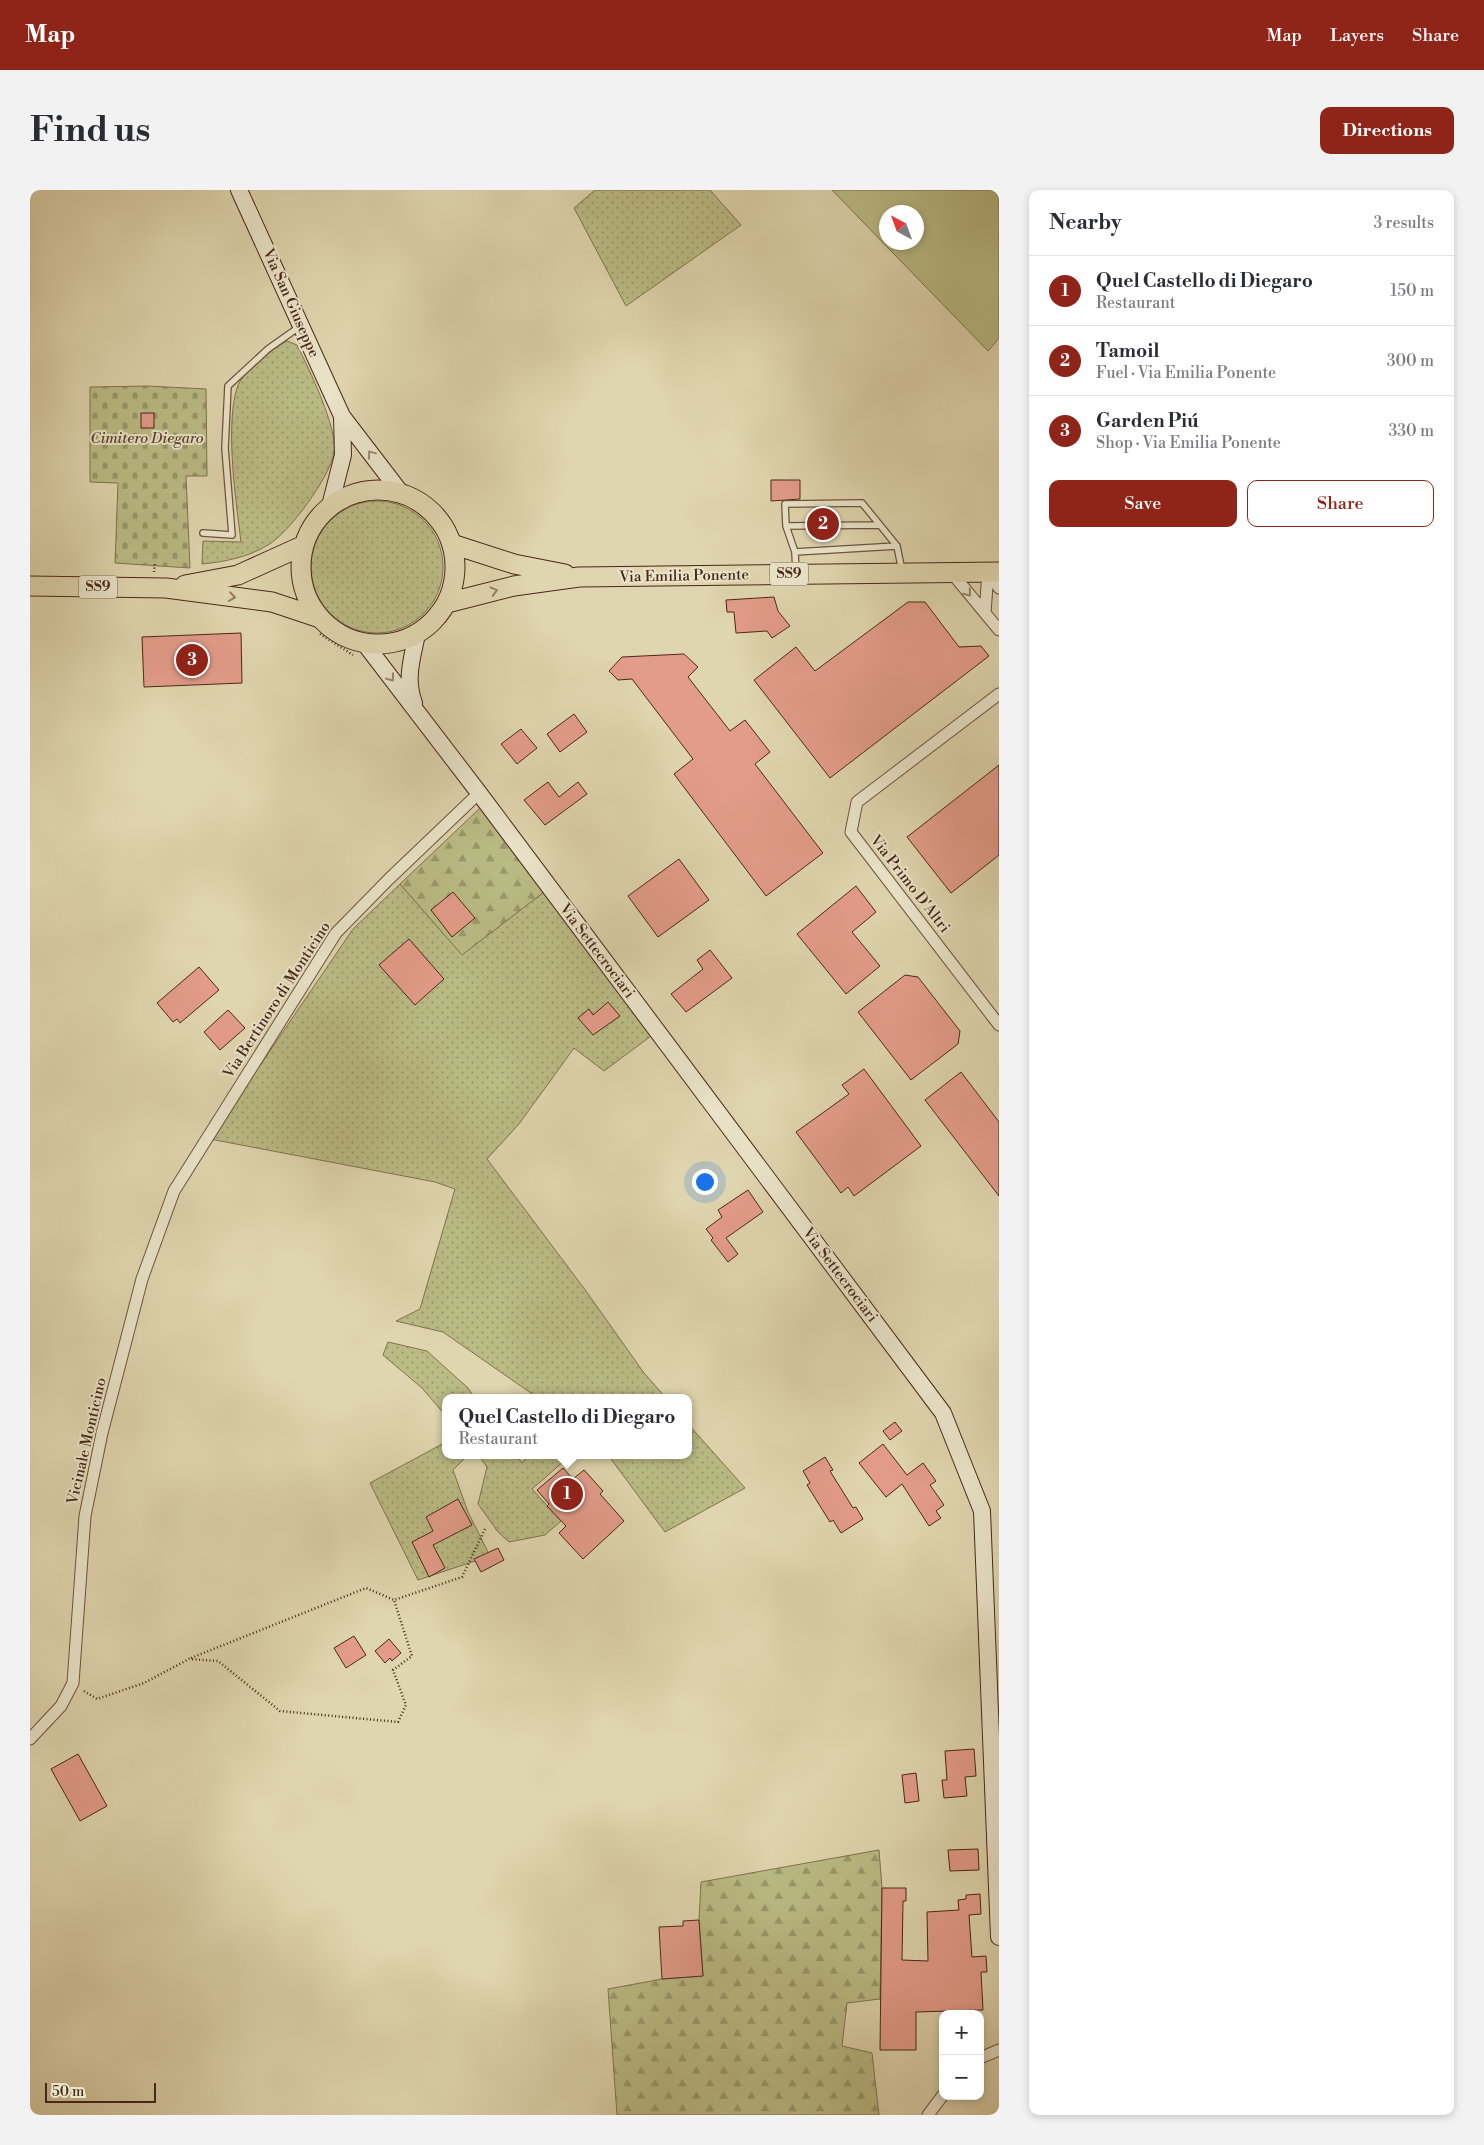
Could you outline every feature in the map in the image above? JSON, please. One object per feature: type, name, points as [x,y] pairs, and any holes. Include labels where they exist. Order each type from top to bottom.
[{"type":"main road","name":"Via San Giuseppe","points":[[240,190],[342,416],[401,493]]},
{"type":"main road","name":"Via San Giuseppe","points":[[330,506],[343,455],[342,416]]},
{"type":"main road","points":[[160,588],[272,602],[316,622],[347,639],[360,650],[392,644],[422,634],[434,621],[450,609],[455,564],[452,544],[441,522],[423,504],[401,493],[376,489],[352,494],[330,506],[313,524],[302,546],[300,571],[304,595],[316,622]]},
{"type":"main road","name":"Via Emilia Ponente","points":[[452,544],[514,564],[579,577]]},
{"type":"main road","points":[[160,588],[238,575],[302,546]]},
{"type":"main road","name":"Via Emilia Ponente","points":[[450,609],[514,586],[579,577],[993,572]]},
{"type":"main road","name":"SS9","points":[[30,586],[160,588]]},
{"type":"main road","name":"Via Settecrociari","points":[[417,713],[410,691],[409,673],[422,634]]},
{"type":"main road","name":"Via Settecrociari","points":[[360,650],[417,713],[479,793],[943,1413],[982,1511],[999,1937]]},
{"type":"street","points":[[951,572],[999,630]]},
{"type":"street","points":[[993,572],[999,588]]},
{"type":"street","points":[[985,613],[993,572]]},
{"type":"street","name":"Via Primo D'Altri","points":[[999,694],[856,802],[851,832],[999,1025]]},
{"type":"street","name":"Via Bertinoro di Monticino","points":[[199,1150],[336,933],[479,793]]},
{"type":"street","name":"Vicinale Monticino","points":[[30,1739],[62,1706],[73,1683],[85,1516],[102,1433],[142,1279],[174,1191],[199,1150]]},
{"type":"street","points":[[984,2056],[999,2050]]},
{"type":"street","points":[[928,2115],[939,2100]]},
{"type":"lane","points":[[203,533],[232,535],[225,448],[228,386],[268,349],[301,326]]},
{"type":"lane","points":[[796,574],[795,552],[786,526],[785,504],[862,504],[897,546],[902,573]]},
{"type":"lane","points":[[786,526],[880,525]]},
{"type":"lane","points":[[795,552],[897,546]]},
{"type":"path","points":[[155,562],[160,588]]},
{"type":"path","points":[[422,634],[450,609]]},
{"type":"path","points":[[316,622],[326,639],[360,650]]},
{"type":"path","points":[[73,1683],[97,1700],[144,1683],[189,1659],[366,1588],[394,1600],[462,1577],[486,1527]]},
{"type":"path","points":[[189,1659],[218,1661],[280,1711],[398,1722],[406,1705],[392,1670],[412,1656],[394,1600]]},
{"type":"green space","points":[[595,190],[710,190],[741,225],[626,306],[574,208]]},
{"type":"green space","points":[[832,190],[999,190],[999,338],[988,351],[890,250],[924,250],[924,205],[879,205],[879,239]]},
{"type":"green space","points":[[287,341],[297,345],[327,414],[334,442],[331,464],[317,490],[297,517],[287,529],[268,545],[245,556],[202,564],[203,541],[241,542],[234,486],[232,443],[232,423],[237,388],[240,381],[251,368]]},
{"type":"green space","name":"Cimitero Diegaro","points":[[148,386],[206,389],[207,476],[186,476],[190,568],[115,563],[118,483],[90,482],[90,387]]},
{"type":"green space","points":[[377,501],[390,502],[402,506],[424,520],[438,542],[442,554],[442,580],[438,592],[424,614],[402,628],[390,632],[377,633],[364,632],[352,628],[330,614],[316,592],[312,580],[311,567],[312,554],[316,542],[330,520],[352,506],[364,502]]},
{"type":"green space","points":[[480,808],[544,892],[462,955],[400,884]]},
{"type":"green space","points":[[400,884],[462,954],[544,892],[651,1036],[604,1071],[574,1048],[519,1124],[487,1159],[586,1291],[644,1373],[662,1394],[532,1394],[443,1332],[396,1321],[420,1309],[455,1189],[435,1182],[210,1139],[353,929]]},
{"type":"green space","points":[[388,1342],[427,1351],[472,1394],[442,1394],[442,1411],[422,1388],[383,1355]]},
{"type":"green space","points":[[692,1428],[745,1488],[665,1532],[611,1459],[692,1459]]},
{"type":"green space","points":[[442,1444],[442,1459],[464,1459],[453,1470],[468,1512],[490,1556],[418,1580],[370,1483]]},
{"type":"green space","points":[[481,1459],[519,1459],[522,1463],[526,1459],[566,1459],[532,1489],[561,1521],[545,1535],[509,1542],[498,1532],[478,1504],[487,1467]]},
{"type":"green space","points":[[879,1850],[882,1888],[880,1999],[847,2003],[842,2046],[872,2053],[879,2115],[617,2115],[608,1989],[662,1979],[703,1976],[699,1920],[701,1882]]},
{"type":"building","points":[[141,413],[154,413],[154,428],[141,428]]},
{"type":"building","points":[[771,480],[800,480],[800,499],[771,501]]},
{"type":"building","points":[[774,597],[778,611],[790,626],[772,638],[767,631],[736,633],[734,612],[727,612],[726,600]]},
{"type":"building","points":[[908,602],[925,602],[959,647],[981,646],[989,656],[830,778],[754,680],[796,647],[815,671]]},
{"type":"building","points":[[241,633],[242,683],[144,687],[142,637]]},
{"type":"building","points":[[684,654],[698,667],[688,677],[730,731],[745,720],[770,752],[755,764],[823,853],[766,896],[674,774],[693,759],[632,679],[618,680],[609,671],[622,657]]},
{"type":"building","points":[[574,714],[587,732],[560,752],[547,734]]},
{"type":"building","points":[[521,729],[537,748],[517,764],[501,744]]},
{"type":"building","points":[[999,765],[999,855],[951,893],[907,837]]},
{"type":"building","points":[[548,782],[559,797],[578,782],[587,794],[545,825],[524,800]]},
{"type":"building","points":[[679,859],[709,900],[658,937],[628,896]]},
{"type":"building","points":[[856,886],[876,912],[852,932],[880,966],[846,994],[797,934]]},
{"type":"building","points":[[453,892],[475,918],[452,937],[431,910]]},
{"type":"building","points":[[409,939],[444,979],[415,1005],[379,965]]},
{"type":"building","points":[[710,950],[732,978],[686,1012],[671,994],[703,969],[697,960]]},
{"type":"building","points":[[199,967],[219,990],[180,1023],[177,1019],[173,1022],[157,1003]]},
{"type":"building","points":[[905,975],[918,977],[960,1031],[958,1044],[911,1080],[858,1012]]},
{"type":"building","points":[[608,1002],[620,1016],[593,1035],[578,1018],[589,1009],[593,1015]]},
{"type":"building","points":[[228,1010],[245,1028],[220,1050],[204,1032]]},
{"type":"building","points":[[864,1069],[921,1146],[854,1196],[848,1187],[841,1193],[796,1132],[849,1094],[842,1085]]},
{"type":"building","points":[[961,1072],[999,1122],[999,1196],[925,1100]]},
{"type":"building","points":[[748,1190],[763,1212],[726,1238],[738,1254],[728,1262],[711,1240],[713,1238],[706,1229],[722,1217],[718,1210]]},
{"type":"building","points":[[895,1422],[902,1431],[890,1440],[883,1431]]},
{"type":"building","points":[[883,1444],[907,1475],[923,1463],[936,1481],[930,1485],[944,1505],[936,1511],[941,1518],[929,1526],[902,1484],[886,1497],[859,1463]]},
{"type":"building","points":[[825,1457],[833,1470],[830,1471],[853,1508],[856,1507],[863,1519],[841,1533],[833,1520],[830,1522],[807,1485],[810,1483],[803,1471]]},
{"type":"building","points":[[563,1468],[573,1479],[584,1470],[603,1491],[600,1494],[624,1521],[583,1559],[559,1533],[566,1526],[547,1506],[549,1504],[537,1490]]},
{"type":"building","points":[[458,1499],[472,1525],[433,1545],[445,1568],[429,1577],[412,1542],[433,1531],[426,1517]]},
{"type":"building","points":[[498,1548],[504,1560],[481,1572],[474,1559]]},
{"type":"building","points":[[354,1636],[366,1655],[346,1668],[334,1648]]},
{"type":"building","points":[[389,1639],[401,1653],[392,1661],[390,1658],[385,1663],[375,1651]]},
{"type":"building","points":[[974,1749],[976,1776],[965,1777],[967,1796],[944,1798],[942,1780],[947,1780],[945,1751]]},
{"type":"building","points":[[78,1754],[107,1806],[80,1821],[51,1769]]},
{"type":"building","points":[[916,1773],[919,1801],[905,1803],[902,1775]]},
{"type":"building","points":[[978,1849],[979,1870],[950,1871],[948,1850]]},
{"type":"building","points":[[882,1888],[906,1888],[906,1901],[903,1901],[902,1960],[928,1961],[927,1912],[959,1910],[958,1900],[966,1899],[966,1895],[980,1894],[981,1914],[969,1915],[972,1957],[986,1956],[987,1972],[981,1972],[983,2010],[916,2012],[916,2050],[880,2050]]},
{"type":"building","points":[[699,1920],[703,1976],[662,1979],[659,1927],[683,1926],[683,1921]]},
{"type":"place","name":"Tamoil","points":[[823,524]]},
{"type":"place","name":"Garden Piú","points":[[192,660]]},
{"type":"place","name":"Quel Castello di Diegaro","points":[[567,1494]]}]
